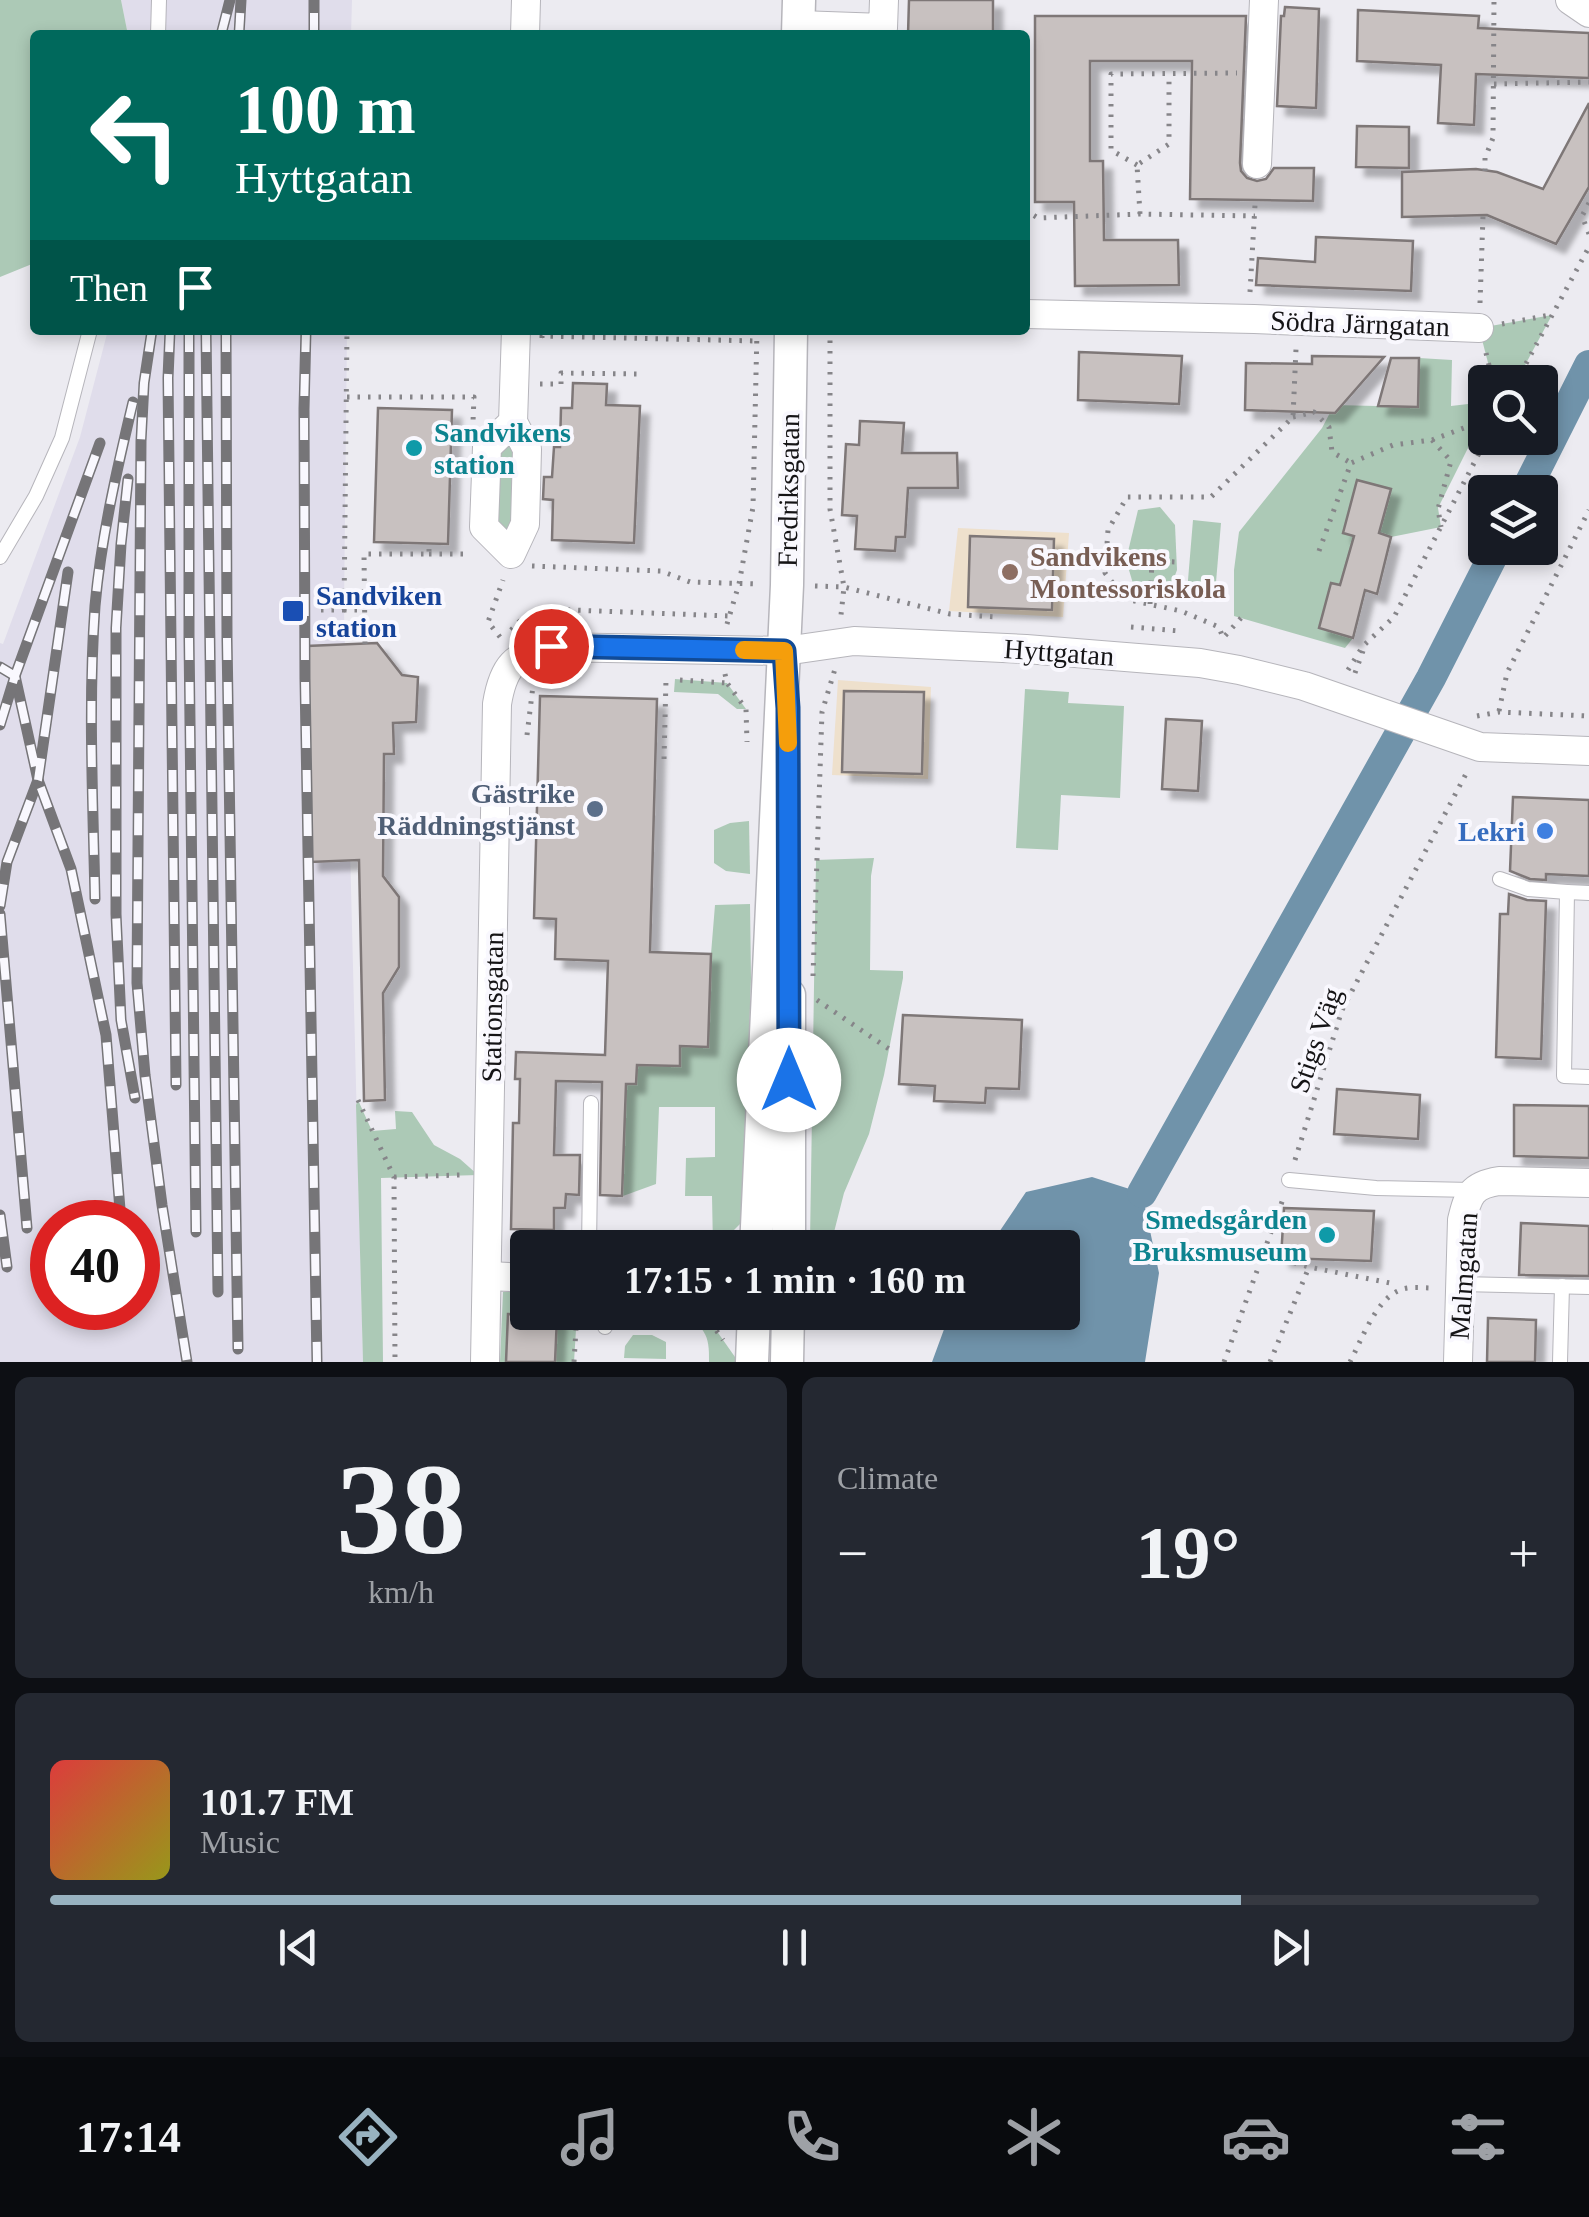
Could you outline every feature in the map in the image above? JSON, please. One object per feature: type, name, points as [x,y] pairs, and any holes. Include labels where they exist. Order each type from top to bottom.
[{"type":"street","points":[[525,30],[526,0]]},
{"type":"street","points":[[799,20],[882,28],[884,0]]},
{"type":"street","points":[[1257,164],[1264,0]]},
{"type":"street","points":[[1570,0],[1589,12]]},
{"type":"street","name":"Södra Järngatan","points":[[1030,314],[1480,328]]},
{"type":"street","points":[[513,422],[516,335]]},
{"type":"street","name":"Fredriksgatan","points":[[757,1230],[784,651],[791,335]]},
{"type":"street","name":"Hyttgatan","points":[[510,648],[784,651],[854,640],[1200,662],[1304,686],[1380,712],[1467,733],[1589,751]]},
{"type":"street","name":"Stationsgatan","points":[[485,1362],[497,704],[510,648]]},
{"type":"street","name":"Fredriksgatan","points":[[784,651],[788,708],[789,1230]]},
{"type":"street","points":[[1473,1190],[1499,1181],[1589,1184]]},
{"type":"street","name":"Malmgatan","points":[[1458,1362],[1462,1220],[1473,1190]]},
{"type":"street","points":[[488,1276],[510,1277]]},
{"type":"street","points":[[752,1362],[753,1330]]},
{"type":"street","points":[[787,1362],[788,1330]]},
{"type":"lane","points":[[158,30],[159,0]]},
{"type":"lane","points":[[0,557],[36,496],[62,438],[89,335]]},
{"type":"lane","points":[[1500,880],[1528,890],[1589,893]]},
{"type":"lane","points":[[1568,892],[1564,1076],[1589,1077]]},
{"type":"lane","points":[[589,1230],[591,1104]]},
{"type":"lane","points":[[1289,1180],[1376,1188],[1473,1190]]},
{"type":"lane","points":[[1460,1284],[1589,1287]]},
{"type":"lane","points":[[1560,1362],[1562,1286]]},
{"type":"path","points":[[1484,170],[1494,138],[1494,0]]},
{"type":"path","points":[[1137,165],[1111,150],[1111,74],[1262,72]]},
{"type":"path","points":[[1137,165],[1170,144],[1169,74]]},
{"type":"path","points":[[1494,84],[1589,82]]},
{"type":"path","points":[[1137,165],[1140,214]]},
{"type":"path","points":[[1589,204],[1582,216],[1589,234]]},
{"type":"path","name":"Södra Järngatan","points":[[1248,319],[1255,205]]},
{"type":"path","points":[[1030,213],[1038,218],[1140,214],[1254,216]]},
{"type":"path","name":"Södra Järngatan","points":[[1480,328],[1483,216]]},
{"type":"path","points":[[1525,365],[1589,247]]},
{"type":"path","points":[[1480,328],[1552,315]]},
{"type":"path","points":[[1293,417],[1298,321]]},
{"type":"path","points":[[344,610],[347,335]]},
{"type":"path","points":[[533,553],[532,566],[661,572],[690,582],[740,584],[753,507],[757,335]]},
{"type":"path","points":[[830,335],[830,509],[844,587]]},
{"type":"path","points":[[542,352],[542,336],[757,341]]},
{"type":"path","points":[[541,368],[540,384],[561,384],[561,373],[641,374]]},
{"type":"path","points":[[346,396],[474,397],[474,424]]},
{"type":"path","points":[[403,408],[404,396]]},
{"type":"path","points":[[1241,618],[1223,638],[1219,627],[1181,611],[1125,599],[1105,573],[1108,530],[1127,498],[1212,497],[1293,417],[1314,412],[1329,427],[1332,452],[1351,464]]},
{"type":"path","points":[[1320,551],[1351,464],[1392,445],[1432,440],[1468,426]]},
{"type":"path","points":[[1432,440],[1451,461],[1438,508],[1441,527]]},
{"type":"path","points":[[1351,671],[1366,644],[1394,617],[1479,455]]},
{"type":"path","name":"Stigs Väg","points":[[1224,1362],[1289,1180],[1342,1010],[1467,733],[1499,712],[1506,673],[1589,510]]},
{"type":"path","points":[[429,544],[429,554]]},
{"type":"path","points":[[365,644],[364,554],[473,554]]},
{"type":"path","points":[[1126,560],[1177,562]]},
{"type":"path","points":[[1150,604],[1152,561]]},
{"type":"path","points":[[509,566],[488,622],[510,648],[520,621],[546,609],[729,616]]},
{"type":"path","points":[[321,610],[364,610]]},
{"type":"path","points":[[664,759],[666,679]]},
{"type":"path","points":[[727,682],[746,708]]},
{"type":"path","points":[[1467,733],[1473,717],[1499,712],[1589,716]]},
{"type":"path","points":[[813,998],[889,1049]]},
{"type":"path","points":[[358,1100],[394,1177],[395,1362]]},
{"type":"path","points":[[394,1177],[487,1174]]},
{"type":"path","points":[[506,1233],[510,1235]]},
{"type":"path","points":[[1264,1254],[1390,1283]]},
{"type":"path","points":[[1270,1362],[1310,1267]]},
{"type":"path","points":[[1350,1362],[1387,1298],[1405,1289],[1460,1284]]},
{"type":"path","points":[[574,1362],[576,1330]]},
{"type":"shaded area","points":[[121,0],[352,0],[351,30],[127,30]]},
{"type":"shaded area","points":[[107,335],[347,335],[344,610],[363,1362],[0,1362],[0,643],[3,644],[80,437]]},
{"type":"shaded area","name":"Sandvikens Montessoriskola","points":[[958,528],[1069,533],[1063,617],[949,611]]},
{"type":"shaded area","points":[[838,680],[931,687],[928,779],[832,775]]},
{"type":"green space","points":[[0,0],[121,0],[127,30],[30,30],[30,265],[0,277]]},
{"type":"green space","points":[[1552,315],[1525,365],[1489,365],[1479,328]]},
{"type":"green space","points":[[1419,358],[1452,360],[1451,406],[1468,404],[1468,448],[1438,508],[1441,527],[1391,537],[1377,594],[1365,591],[1353,638],[1345,648],[1234,616],[1239,532],[1322,428],[1334,405],[1418,407]]},
{"type":"green space","points":[[513,422],[527,449],[511,554],[484,527],[485,487]]},
{"type":"green space","points":[[1160,507],[1175,525],[1177,570],[1169,591],[1149,595],[1134,587],[1126,560],[1138,510]]},
{"type":"green space","points":[[1193,520],[1221,523],[1215,594],[1187,592]]},
{"type":"green space","points":[[675,679],[727,683],[746,709],[737,709],[718,694],[674,692]]},
{"type":"green space","points":[[1025,689],[1069,692],[1068,703],[1124,706],[1120,798],[1061,795],[1058,850],[1016,848]]},
{"type":"green space","points":[[749,821],[750,874],[726,871],[714,863],[714,830]]},
{"type":"green space","points":[[874,858],[870,970],[903,971],[869,1134],[844,1193],[835,1230],[810,1230],[816,860]]},
{"type":"green space","points":[[750,904],[743,1221],[734,1230],[713,1230],[712,1196],[685,1196],[686,1158],[715,1157],[715,1107],[659,1107],[656,1184],[623,1196],[626,1084],[637,1065],[679,1066],[680,1046],[708,1047],[715,905]]},
{"type":"green space","points":[[358,1100],[372,1131],[396,1129],[395,1111],[412,1112],[434,1145],[460,1159],[478,1175],[381,1178],[383,1362],[363,1362]]},
{"type":"green space","points":[[503,1292],[510,1292],[510,1330],[576,1330],[574,1362],[500,1362]]},
{"type":"green space","points":[[716,1330],[735,1362],[709,1362],[704,1332]]},
{"type":"green space","points":[[633,1335],[652,1335],[666,1342],[666,1359],[624,1358],[625,1346]]},
{"type":"water","points":[[1092,1177],[1142,1193],[1159,1273],[1145,1362],[932,1362],[944,1330],[1080,1330],[1080,1230],[1000,1230],[1026,1192]]},
{"type":"building","points":[[909,0],[993,0],[993,30],[908,30]]},
{"type":"building","points":[[1285,7],[1319,9],[1316,108],[1277,106],[1281,16]]},
{"type":"building","points":[[1358,10],[1479,16],[1478,28],[1589,33],[1589,78],[1476,74],[1474,125],[1438,123],[1441,65],[1357,61]]},
{"type":"building","points":[[1035,16],[1246,16],[1241,171],[1257,181],[1266,179],[1274,168],[1314,168],[1313,201],[1190,199],[1192,61],[1090,61],[1090,161],[1103,161],[1104,240],[1178,240],[1179,285],[1075,286],[1074,202],[1035,202]]},
{"type":"building","points":[[1589,103],[1589,187],[1556,244],[1487,215],[1402,217],[1402,172],[1476,169],[1497,172],[1543,189]]},
{"type":"building","points":[[1357,126],[1409,127],[1409,168],[1356,167]]},
{"type":"building","points":[[1316,237],[1413,241],[1411,291],[1256,285],[1258,258],[1315,262]]},
{"type":"building","points":[[1079,352],[1182,356],[1179,404],[1078,400]]},
{"type":"building","points":[[1312,356],[1384,357],[1335,413],[1245,410],[1246,363],[1312,364]]},
{"type":"building","points":[[1391,358],[1419,358],[1418,407],[1378,406]]},
{"type":"building","points":[[573,383],[607,384],[606,405],[640,406],[634,543],[552,540],[553,500],[543,499],[544,477],[552,477],[554,447],[560,447],[561,408],[572,408]]},
{"type":"building","name":"Sandvikens station","points":[[378,408],[452,410],[448,544],[374,542]]},
{"type":"building","points":[[860,421],[904,423],[902,453],[957,453],[958,488],[908,488],[905,537],[896,537],[895,551],[855,549],[857,516],[842,515],[846,444],[859,445]]},
{"type":"building","points":[[1357,480],[1391,489],[1379,533],[1391,537],[1377,594],[1365,590],[1353,638],[1319,628],[1331,583],[1340,585],[1354,536],[1343,533]]},
{"type":"building","name":"Sandvikens Montessoriskola","points":[[970,536],[1054,539],[1052,610],[968,607]]},
{"type":"building","points":[[377,643],[402,675],[418,677],[416,722],[393,723],[394,754],[384,754],[383,876],[399,897],[399,967],[383,993],[385,1100],[364,1101],[359,860],[310,862],[307,646]]},
{"type":"building","points":[[844,691],[924,692],[922,774],[842,772]]},
{"type":"building","points":[[540,696],[657,699],[650,952],[711,954],[708,1047],[680,1046],[680,1066],[637,1065],[636,1084],[626,1084],[622,1196],[600,1195],[602,1082],[556,1081],[554,1155],[580,1155],[579,1195],[566,1194],[565,1208],[554,1208],[554,1230],[511,1229],[513,1123],[519,1123],[516,1052],[605,1055],[608,961],[555,959],[556,919],[534,918]]},
{"type":"building","points":[[1166,719],[1202,721],[1198,791],[1162,789]]},
{"type":"building","points":[[1513,797],[1589,800],[1589,876],[1546,874],[1546,880],[1530,879],[1510,871]]},
{"type":"building","points":[[1509,894],[1546,901],[1541,1059],[1496,1057],[1500,914],[1508,914]]},
{"type":"building","points":[[903,1015],[1022,1020],[1019,1089],[986,1088],[985,1103],[934,1101],[935,1086],[899,1084]]},
{"type":"building","points":[[1337,1089],[1420,1095],[1418,1139],[1334,1134]]},
{"type":"building","points":[[1514,1105],[1589,1106],[1589,1158],[1514,1156]]},
{"type":"building","name":"Smedsgården Bruksmuseum","points":[[1284,1208],[1374,1211],[1371,1261],[1281,1258]]},
{"type":"building","points":[[1521,1223],[1589,1226],[1589,1276],[1519,1275]]},
{"type":"building","points":[[508,1314],[510,1330],[556,1330],[555,1362],[506,1362]]},
{"type":"building","points":[[1488,1318],[1536,1320],[1535,1362],[1487,1362]]},
{"type":"waterway","points":[[1534,475],[1589,365]]},
{"type":"waterway","points":[[1142,1193],[1431,678],[1488,565]]},
{"type":"railway","points":[[222,30],[230,0]]},
{"type":"railway","points":[[239,30],[241,0]]},
{"type":"railway","points":[[314,0],[314,30]]},
{"type":"railway","points":[[151,335],[141,441],[137,983],[162,1205],[187,1362]]},
{"type":"railway","points":[[170,335],[176,1085]]},
{"type":"railway","points":[[189,335],[196,1232]]},
{"type":"railway","points":[[206,335],[218,1292]]},
{"type":"railway","points":[[226,335],[238,1349]]},
{"type":"railway","points":[[306,335],[305,679],[317,1362]]},
{"type":"railway","points":[[95,899],[91,715],[95,606],[105,529],[133,402]]},
{"type":"railway","points":[[0,725],[100,443]]},
{"type":"railway","points":[[128,479],[116,628],[116,914],[121,1020],[135,1098]]},
{"type":"railway","points":[[0,906],[7,862],[38,780],[68,572]]},
{"type":"railway","points":[[0,667],[15,676],[38,780],[71,869],[106,1035],[119,1200]]},
{"type":"railway","points":[[0,914],[27,1228]]},
{"type":"railway","points":[[0,1215],[7,1267]]},
{"type":"slow traffic","points":[[744,650],[784,651],[788,743]]},
{"type":"place","name":"Sandvikens station","points":[[414,448]]},
{"type":"place","name":"Sandvikens Montessoriskola","points":[[1010,572]]},
{"type":"place","name":"Sandviken station","points":[[293,611]]},
{"type":"place","name":"Gästrike Räddningstjänst","points":[[595,809]]},
{"type":"place","name":"Lekri","points":[[1545,831]]},
{"type":"place","name":"Smedsgården Bruksmuseum","points":[[1327,1235]]},
{"type":"route","points":[[551,646],[784,651],[788,708],[789,1080]]}]
